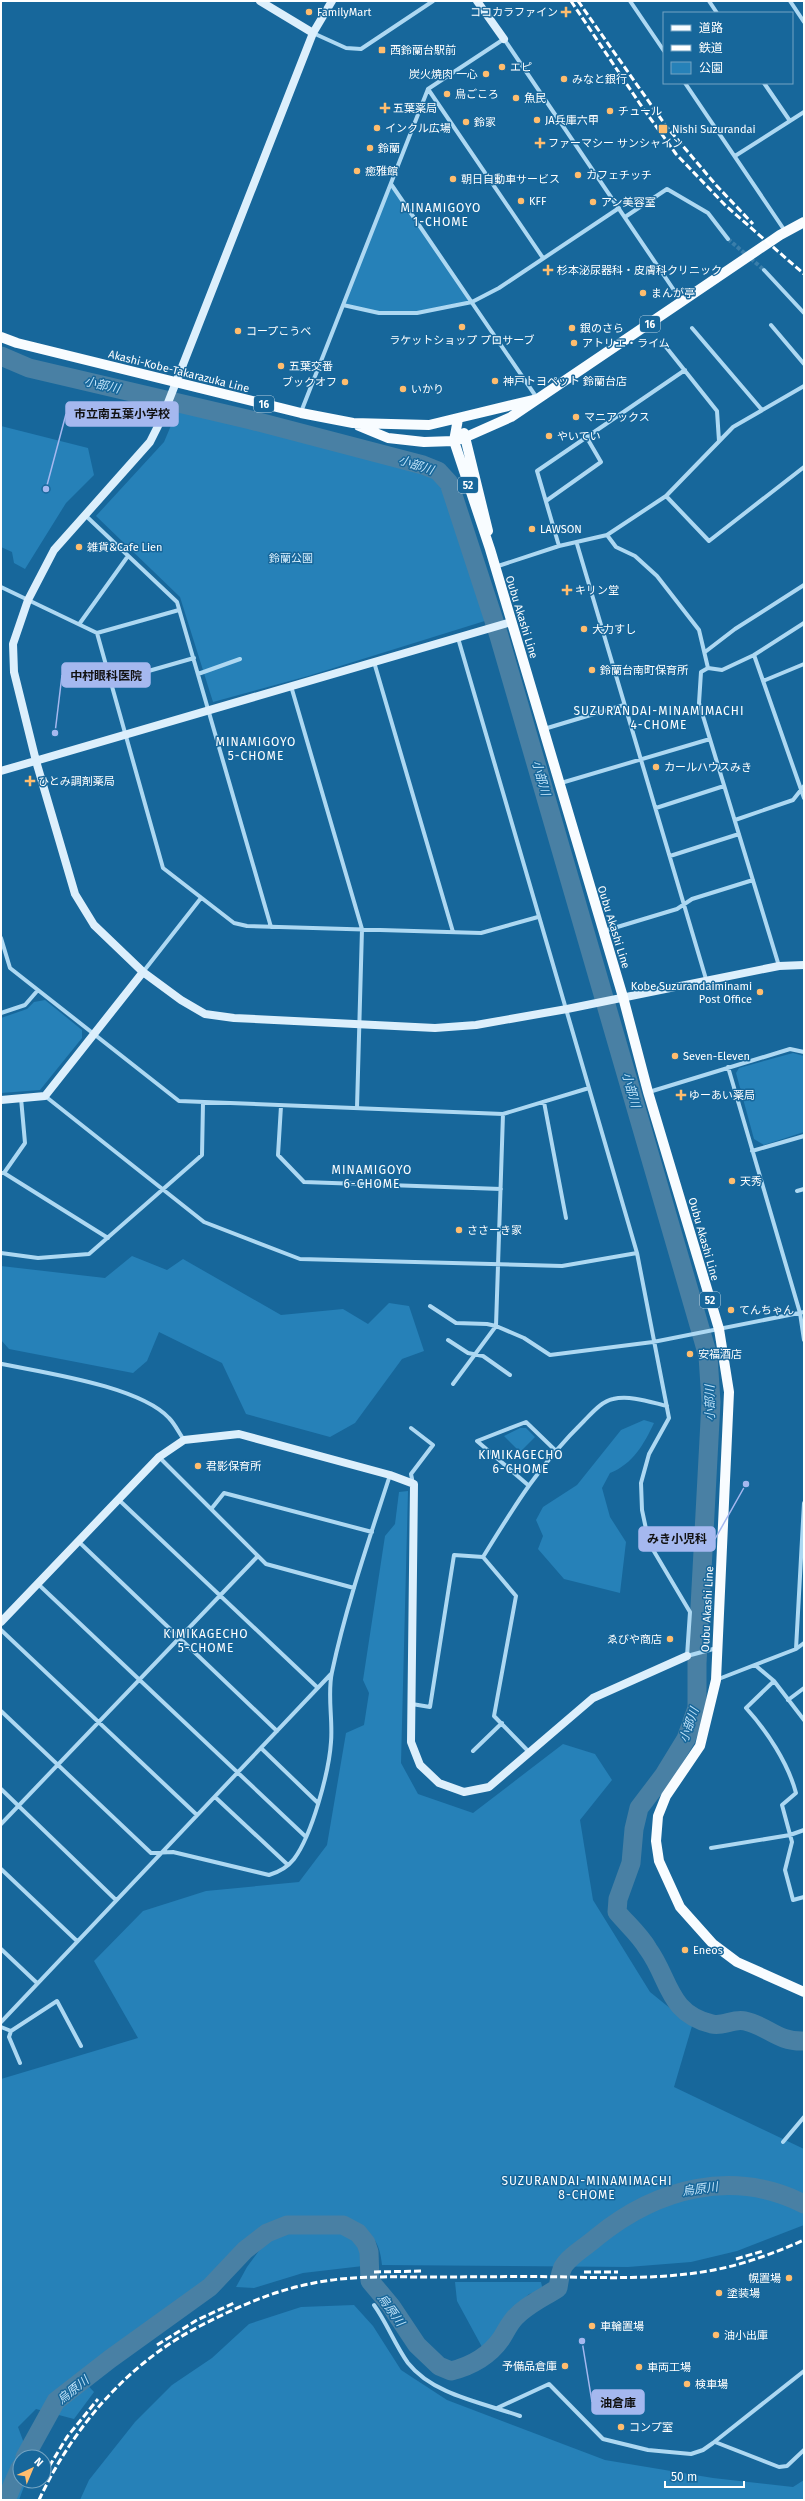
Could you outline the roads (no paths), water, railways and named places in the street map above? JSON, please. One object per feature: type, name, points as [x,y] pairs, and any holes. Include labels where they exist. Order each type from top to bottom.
[{"type":"main road","name":"Akashi-Kobe-Takarazuka Line","points":[[354,423],[388,438],[424,442],[454,441],[511,417],[683,303],[783,234],[804,222]]},
{"type":"main road","name":"Akashi-Kobe-Takarazuka Line","points":[[1,337],[16,343],[174,387],[354,423],[429,425],[458,419],[508,404],[537,399]]},
{"type":"main road","name":"Oubu Akashi Line","points":[[458,419],[466,437],[488,530],[490,549]]},
{"type":"main road","name":"Oubu Akashi Line","points":[[458,419],[454,441],[490,549],[508,623],[543,730],[623,997],[648,1092],[719,1329],[729,1392],[716,1680],[700,1746],[666,1796],[658,1816],[656,1841],[659,1861],[680,1906],[713,1944],[737,1962],[804,1992]]},
{"type":"street","points":[[260,1],[313,33],[346,48],[361,49],[433,1]]},
{"type":"street","points":[[332,1],[313,33],[162,418],[150,442],[54,550],[28,600],[13,644],[14,672],[36,761],[76,894],[94,925],[143,972],[181,1000],[206,1014],[234,1018],[449,1027],[476,1025],[593,1004],[706,979],[779,966],[804,965]]},
{"type":"street","points":[[477,1],[683,303]]},
{"type":"street","points":[[630,1],[663,50]]},
{"type":"street","points":[[709,1],[716,12]]},
{"type":"street","points":[[790,1],[804,22]]},
{"type":"street","points":[[301,413],[428,89],[504,39]]},
{"type":"street","points":[[686,84],[735,156],[783,234]]},
{"type":"street","points":[[765,84],[790,121]]},
{"type":"street","points":[[428,89],[543,258]]},
{"type":"street","points":[[735,156],[804,112]]},
{"type":"street","points":[[391,184],[537,399]]},
{"type":"street","points":[[625,217],[667,189],[708,213],[728,239]]},
{"type":"street","points":[[344,305],[379,313],[417,313],[472,302],[499,288],[619,208]]},
{"type":"street","points":[[764,270],[804,312]]},
{"type":"street","points":[[772,325],[804,364]]},
{"type":"street","points":[[692,328],[762,410]]},
{"type":"street","points":[[662,342],[717,411],[719,441]]},
{"type":"street","points":[[558,546],[537,471],[685,370]]},
{"type":"street","points":[[495,567],[558,546],[577,544],[607,534],[666,496],[733,427],[804,386]]},
{"type":"street","points":[[546,501],[601,462],[587,438]]},
{"type":"street","points":[[666,496],[709,541],[804,466]]},
{"type":"street","points":[[85,515],[177,602],[271,927]]},
{"type":"street","points":[[607,534],[616,547],[635,556],[657,576],[699,630],[708,668]]},
{"type":"street","points":[[577,544],[706,979]]},
{"type":"street","points":[[80,623],[128,556]]},
{"type":"street","points":[[705,652],[735,629],[804,585]]},
{"type":"street","points":[[1,587],[80,623],[97,633],[124,734],[163,868],[234,923],[246,926],[271,927],[482,932],[538,917]]},
{"type":"street","points":[[97,633],[179,610]]},
{"type":"street","points":[[1,770],[508,623]]},
{"type":"street","points":[[779,966],[699,704],[701,672],[708,668],[722,670],[754,655],[804,623]]},
{"type":"street","points":[[458,638],[637,1253],[653,1342],[669,1418],[649,1454],[641,1483],[642,1510],[649,1543],[690,1612],[687,1656]]},
{"type":"street","points":[[754,655],[803,788],[804,798]]},
{"type":"street","points":[[110,682],[194,658]]},
{"type":"street","points":[[198,674],[240,659]]},
{"type":"street","points":[[374,662],[453,932]]},
{"type":"street","points":[[764,681],[804,664]]},
{"type":"street","points":[[292,686],[362,929],[357,1108]]},
{"type":"street","points":[[543,730],[624,705]]},
{"type":"street","points":[[559,784],[710,739]]},
{"type":"street","points":[[656,808],[724,786]]},
{"type":"street","points":[[735,820],[793,800],[803,788]]},
{"type":"street","points":[[670,856],[739,834]]},
{"type":"street","points":[[602,931],[677,909],[692,899],[753,880]]},
{"type":"street","points":[[45,1096],[201,898]]},
{"type":"street","points":[[1,938],[10,968],[179,1101],[503,1114],[589,1088]]},
{"type":"street","points":[[1,1013],[25,1005],[38,990]]},
{"type":"street","points":[[648,1092],[790,1049],[804,1052]]},
{"type":"street","points":[[728,1067],[752,1151],[802,1313],[804,1340]]},
{"type":"street","points":[[1,1100],[45,1096],[204,1222],[300,1259],[562,1266],[637,1253]]},
{"type":"street","points":[[21,1098],[25,1143],[3,1173],[108,1238]]},
{"type":"street","points":[[544,1102],[566,1218]]},
{"type":"street","points":[[1,1253],[38,1258],[89,1254],[202,1155],[203,1103]]},
{"type":"street","points":[[281,1106],[278,1155],[304,1182],[501,1189]]},
{"type":"street","points":[[453,1384],[496,1326],[503,1114]]},
{"type":"street","points":[[752,1151],[804,1136]]},
{"type":"street","points":[[797,1191],[804,1189]]},
{"type":"street","points":[[430,1306],[456,1323],[487,1324],[496,1326],[524,1338],[550,1355],[653,1342],[708,1330],[802,1313]]},
{"type":"street","points":[[448,1340],[468,1353],[476,1354],[510,1375]]},
{"type":"street","points":[[2,1364],[67,1377],[137,1397],[168,1417],[184,1440]]},
{"type":"street","points":[[483,1557],[528,1485],[555,1450],[598,1407],[612,1399],[628,1398],[667,1406]]},
{"type":"street","points":[[528,1485],[477,1441],[526,1422],[555,1450]]},
{"type":"street","points":[[411,1428],[433,1445],[411,1474],[414,1484],[411,1742],[420,1765],[439,1783],[464,1792],[489,1786],[593,1698],[687,1656],[718,1648]]},
{"type":"street","points":[[1,1622],[159,1457],[184,1440],[240,1434],[390,1475],[414,1484]]},
{"type":"street","points":[[159,1457],[251,1546],[257,1557],[266,1564],[354,1588]]},
{"type":"street","points":[[1,1711],[151,1853],[173,1852],[269,1875],[280,1872],[294,1860],[306,1837],[318,1803],[331,1742],[331,1674],[354,1588],[390,1475]]},
{"type":"street","points":[[212,1508],[224,1494],[372,1532]]},
{"type":"street","points":[[119,1500],[318,1688]]},
{"type":"street","points":[[796,1649],[804,1503]]},
{"type":"street","points":[[79,1542],[277,1731]]},
{"type":"street","points":[[412,1704],[430,1707],[454,1555],[483,1557],[516,1596],[494,1716],[529,1752]]},
{"type":"street","points":[[1,1824],[257,1557]]},
{"type":"street","points":[[38,1584],[306,1837]]},
{"type":"street","points":[[1,1630],[100,1722],[197,1816]]},
{"type":"street","points":[[716,1680],[796,1649],[804,1643]]},
{"type":"street","points":[[755,1665],[774,1680],[804,1720]]},
{"type":"street","points":[[1,2022],[331,1674]]},
{"type":"street","points":[[774,1680],[746,1708],[760,1723],[793,1780],[796,1793],[782,1805],[792,1842],[785,1870],[793,1900],[804,1897]]},
{"type":"street","points":[[788,1700],[804,1688]]},
{"type":"street","points":[[473,1750],[502,1723]]},
{"type":"street","points":[[261,1748],[318,1803]]},
{"type":"street","points":[[1,1789],[116,1900]]},
{"type":"street","points":[[215,1797],[288,1865]]},
{"type":"street","points":[[711,1848],[790,1835],[804,1830]]},
{"type":"street","points":[[1,1869],[77,1941]]},
{"type":"street","points":[[1,1949],[37,1983]]},
{"type":"street","points":[[20,2063],[9,2037],[11,2031],[57,2002],[81,2046]]},
{"type":"street","points":[[1,2027],[11,2031]]},
{"type":"street","points":[[783,2142],[804,2117]]},
{"type":"street","points":[[374,2305],[402,2354],[421,2375],[442,2388],[520,2416]]},
{"type":"street","points":[[496,2408],[550,2384],[602,2439],[660,2452],[692,2454],[703,2450],[714,2442],[804,2371]]},
{"type":"street","points":[[714,2442],[779,2467],[787,2466],[804,2450]]},
{"type":"waterway","name":"小部川","points":[[1,356],[29,368],[251,420],[423,465],[438,471],[449,483],[499,636],[708,1356],[711,1402],[697,1663],[697,1708],[686,1739],[664,1775],[639,1808],[634,1829],[631,1863],[618,1899],[617,1912],[645,1944],[655,1960],[671,1994],[686,2012],[697,2019],[716,2025],[741,2020],[753,2023],[787,2039],[804,2041]]},
{"type":"waterway","name":"烏原川","points":[[29,2449],[56,2401],[110,2359],[210,2287],[245,2250],[267,2233],[287,2225],[343,2225],[358,2233],[366,2243],[369,2252],[370,2281],[391,2306],[417,2345],[439,2366],[451,2371],[479,2360],[491,2350],[501,2339],[517,2315],[528,2306],[558,2288],[562,2269],[569,2259],[620,2220],[645,2206],[670,2196],[696,2189],[723,2186],[750,2187],[777,2193],[804,2204]]},
{"type":"waterway","name":"烏原川","points":[[6,2500],[12,2486]]},
{"type":"tunnel","points":[[728,239],[764,270]]},
{"type":"railway","points":[[571,1],[640,104],[676,154],[726,206],[804,274]]},
{"type":"railway","points":[[578,1],[666,126],[716,185],[753,224]]},
{"type":"railway","points":[[39,2500],[68,2447],[105,2400],[126,2378],[174,2341],[200,2326],[240,2307],[280,2291],[324,2281],[355,2278],[622,2278],[678,2275],[737,2265],[771,2254],[804,2240]]},
{"type":"railway","points":[[736,2259],[763,2251]]},
{"type":"railway","points":[[374,2272],[424,2271]]},
{"type":"railway","points":[[584,2272],[618,2272]]},
{"type":"railway","points":[[157,2345],[197,2320],[234,2303]]},
{"type":"railway","points":[[52,2462],[67,2437],[98,2399]]},
{"type":"place","name":"FamilyMart","points":[[309,12]]},
{"type":"place","name":"ココカラファイン","points":[[566,12]]},
{"type":"place","name":"西鈴蘭台駅前","points":[[382,50]]},
{"type":"place","name":"エピ","points":[[502,67]]},
{"type":"place","name":"炭火焼肉 一心","points":[[486,74]]},
{"type":"place","name":"みなと銀行","points":[[564,79]]},
{"type":"place","name":"鳥ごころ","points":[[447,94]]},
{"type":"place","name":"魚民","points":[[516,98]]},
{"type":"place","name":"五葉薬局","points":[[385,108]]},
{"type":"place","name":"チュール","points":[[610,111]]},
{"type":"place","name":"JA兵庫六甲","points":[[537,120]]},
{"type":"place","name":"鈴家","points":[[466,122]]},
{"type":"place","name":"インクル広場","points":[[377,128]]},
{"type":"place","name":"Nishi Suzurandai","points":[[663,129]]},
{"type":"place","name":"ファーマシー サンシャイン","points":[[540,143]]},
{"type":"place","name":"鈴蘭","points":[[370,148]]},
{"type":"place","name":"癒雅館","points":[[357,171]]},
{"type":"place","name":"カフェチッチ","points":[[578,175]]},
{"type":"place","name":"朝日自動車サービス","points":[[453,179]]},
{"type":"place","name":"KFF","points":[[521,201]]},
{"type":"place","name":"アン美容室","points":[[593,202]]},
{"type":"place","name":"杉本泌尿器科・皮膚科クリニック","points":[[548,270]]},
{"type":"place","name":"まんが亭","points":[[643,293]]},
{"type":"place","name":"ラケットショップ プロサーブ","points":[[462,327]]},
{"type":"place","name":"銀のさら","points":[[572,328]]},
{"type":"place","name":"コープこうべ","points":[[238,331]]},
{"type":"place","name":"アトリエ・ライム","points":[[574,343]]},
{"type":"place","name":"五葉交番","points":[[281,366]]},
{"type":"place","name":"神戸トヨペット 鈴蘭台店","points":[[495,381]]},
{"type":"place","name":"ブックオフ","points":[[345,382]]},
{"type":"place","name":"いかり","points":[[403,389]]},
{"type":"place","name":"マニアックス","points":[[576,417]]},
{"type":"place","name":"やいてい","points":[[549,436]]},
{"type":"place","name":"市立南五葉小学校","points":[[46,489]]},
{"type":"place","name":"LAWSON","points":[[532,529]]},
{"type":"place","name":"雑貨&Cafe Lien","points":[[79,547]]},
{"type":"place","name":"キリン堂","points":[[567,590]]},
{"type":"place","name":"大力すし","points":[[584,629]]},
{"type":"place","name":"鈴蘭台南町保育所","points":[[592,670]]},
{"type":"place","name":"中村眼科医院","points":[[55,733]]},
{"type":"place","name":"カールハウスみき","points":[[656,767]]},
{"type":"place","name":"ひとみ調剤薬局","points":[[30,781]]},
{"type":"place","name":"Kobe Suzurandaiminami Post Office","points":[[760,992]]},
{"type":"place","name":"Seven-Eleven","points":[[675,1056]]},
{"type":"place","name":"ゆーあい薬局","points":[[681,1095]]},
{"type":"place","name":"天秀","points":[[732,1181]]},
{"type":"place","name":"ささーき家","points":[[459,1230]]},
{"type":"place","name":"てんちゃん","points":[[731,1310]]},
{"type":"place","name":"安福酒店","points":[[690,1354]]},
{"type":"place","name":"君影保育所","points":[[198,1466]]},
{"type":"place","name":"みき小児科","points":[[746,1484]]},
{"type":"place","name":"ゑびや商店","points":[[670,1639]]},
{"type":"place","name":"Eneos","points":[[685,1950]]},
{"type":"place","name":"幌置場","points":[[789,2278]]},
{"type":"place","name":"塗装場","points":[[719,2293]]},
{"type":"place","name":"車輪置場","points":[[592,2326]]},
{"type":"place","name":"油小出庫","points":[[716,2335]]},
{"type":"place","name":"油倉庫","points":[[582,2341]]},
{"type":"place","name":"予備品倉庫","points":[[565,2366]]},
{"type":"place","name":"車両工場","points":[[639,2367]]},
{"type":"place","name":"検車場","points":[[687,2384]]},
{"type":"place","name":"コンプ室","points":[[621,2427]]},
{"type":"district","name":"MINAMIGOYO 1-CHOME","points":[[441,215]]},
{"type":"district","name":"SUZURANDAI-MINAMIMACHI 4-CHOME","points":[[659,718]]},
{"type":"district","name":"MINAMIGOYO 5-CHOME","points":[[256,749]]},
{"type":"district","name":"MINAMIGOYO 6-CHOME","points":[[372,1177]]},
{"type":"district","name":"KIMIKAGECHO 6-CHOME","points":[[521,1462]]},
{"type":"district","name":"KIMIKAGECHO 5-CHOME","points":[[206,1641]]},
{"type":"district","name":"SUZURANDAI-MINAMIMACHI 8-CHOME","points":[[587,2188]]},
{"type":"park label","name":"鈴蘭公園","points":[[291,558]]}]
